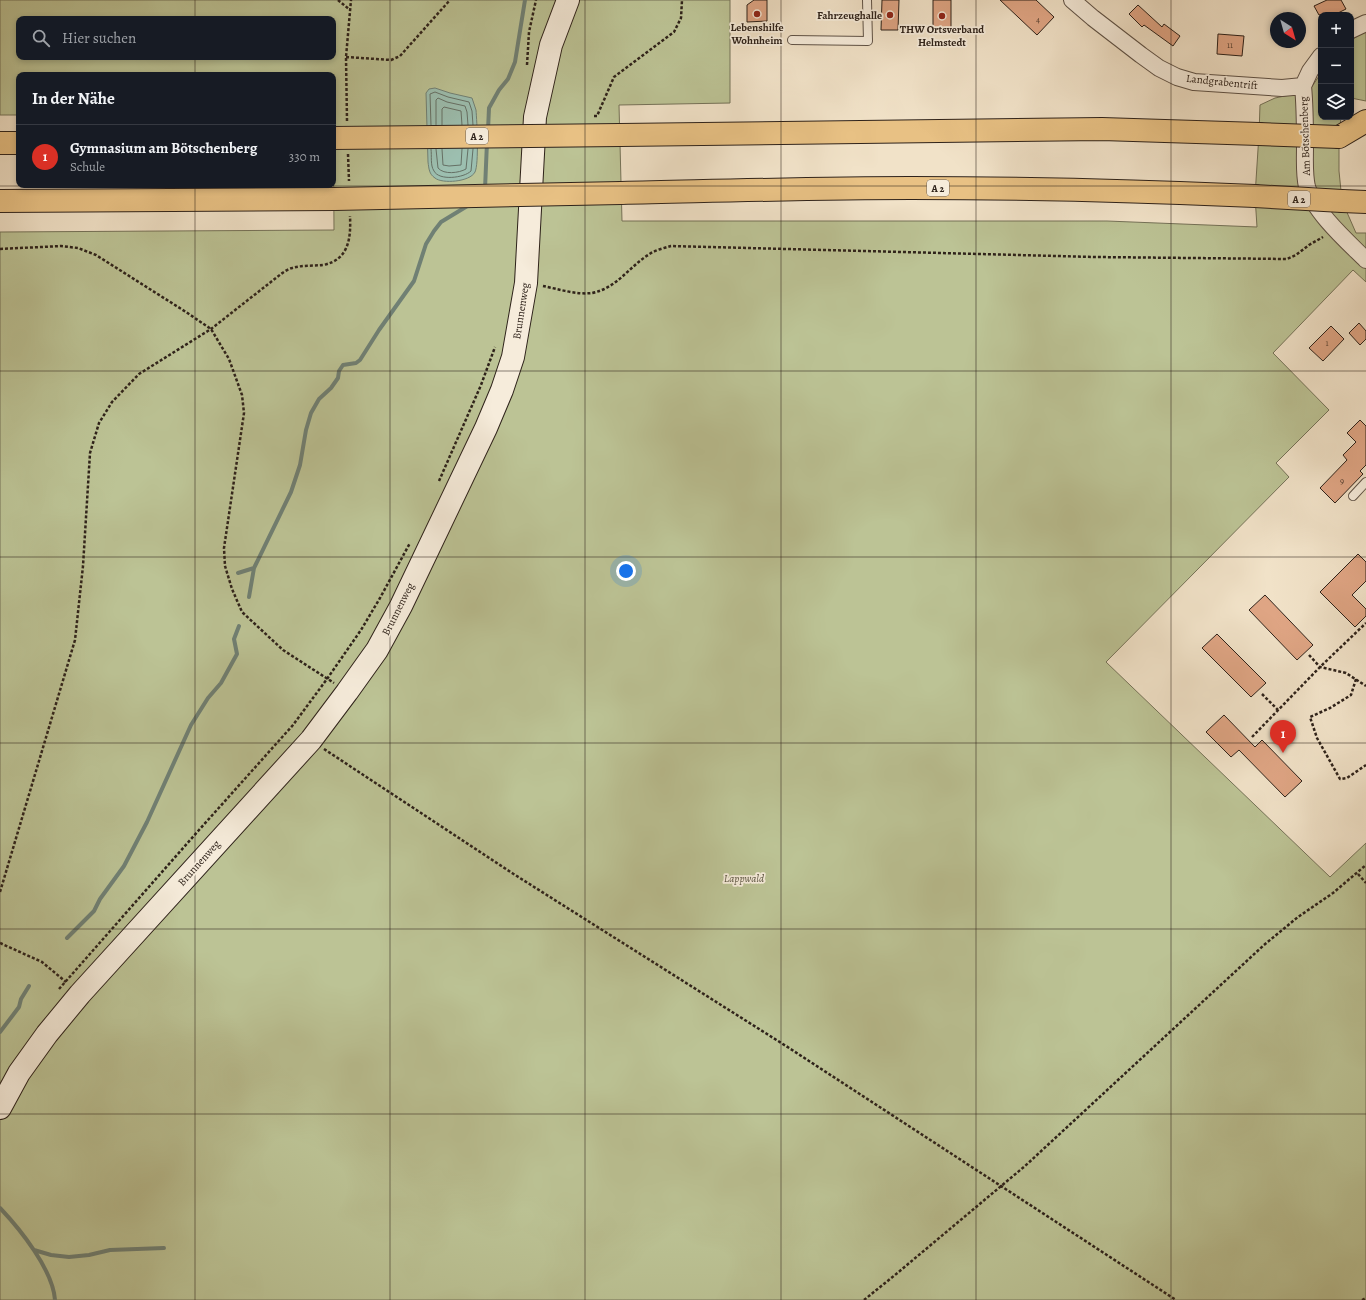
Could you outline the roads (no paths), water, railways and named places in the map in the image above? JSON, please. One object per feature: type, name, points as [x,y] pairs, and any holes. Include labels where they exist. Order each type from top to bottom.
[{"type":"highway","points":[[1339,137],[1366,121]]},
{"type":"highway","name":"A 2","points":[[336,138],[1094,129],[1339,137],[1366,140]]},
{"type":"highway","points":[[0,143],[16,143]]},
{"type":"highway","name":"A 2","points":[[0,201],[335,199],[902,188],[986,188],[1182,193],[1366,202]]},
{"type":"main road","name":"Brunnenweg","points":[[0,1108],[19,1073],[47,1034],[80,994],[311,740],[377,650],[401,606],[486,428],[502,390],[513,357],[526,283],[535,117],[551,45],[568,0]]},
{"type":"street","name":"Landgrabentrift","points":[[1072,0],[1092,18],[1141,55],[1159,68],[1177,77],[1194,82],[1274,87],[1303,86]]},
{"type":"street","points":[[1354,29],[1366,23]]},
{"type":"street","points":[[1303,86],[1310,71],[1318,60]]},
{"type":"street","name":"Am Bötschenberg","points":[[1303,86],[1305,170],[1308,188],[1316,206],[1335,230],[1366,260]]},
{"type":"lane","points":[[792,40],[868,42],[868,0]]},
{"type":"lane","points":[[1342,201],[1366,208]]},
{"type":"lane","points":[[1353,496],[1366,482]]},
{"type":"water","points":[[435,88],[472,98],[476,110],[476,168],[472,175],[462,180],[439,180],[432,175],[430,171],[428,162],[426,93],[429,89]]},
{"type":"waterway","points":[[488,130],[489,108],[499,90],[508,79],[515,62],[525,0]]},
{"type":"waterway","points":[[485,189],[487,142]]},
{"type":"waterway","points":[[249,597],[254,568],[291,492],[300,465],[306,430],[311,413],[319,399],[331,388],[338,378],[339,371],[343,365],[356,363],[360,360],[379,330],[414,281],[426,244],[434,231],[441,222],[469,205]]},
{"type":"waterway","points":[[238,573],[254,568]]},
{"type":"waterway","points":[[67,938],[94,911],[100,899],[124,866],[147,822],[191,725],[208,698],[221,683],[237,654],[234,639],[239,626]]},
{"type":"waterway","points":[[0,1032],[19,1007],[21,999],[29,986]]},
{"type":"waterway","points":[[0,1208],[26,1238],[42,1263],[53,1288],[55,1300]]},
{"type":"waterway","points":[[34,1250],[51,1255],[69,1257],[89,1255],[110,1250],[164,1248]]},
{"type":"place","name":"Lebenshilfe Wohnheim","points":[[757,14]]},
{"type":"place","name":"Fahrzeughalle","points":[[890,15]]},
{"type":"place","name":"THW Ortsverband Helmstedt","points":[[942,16]]},
{"type":"place","name":"Gymnasium am Bötschenberg","points":[[1283,753]]},
{"type":"park label","name":"Lappwald","points":[[744,878]]}]
